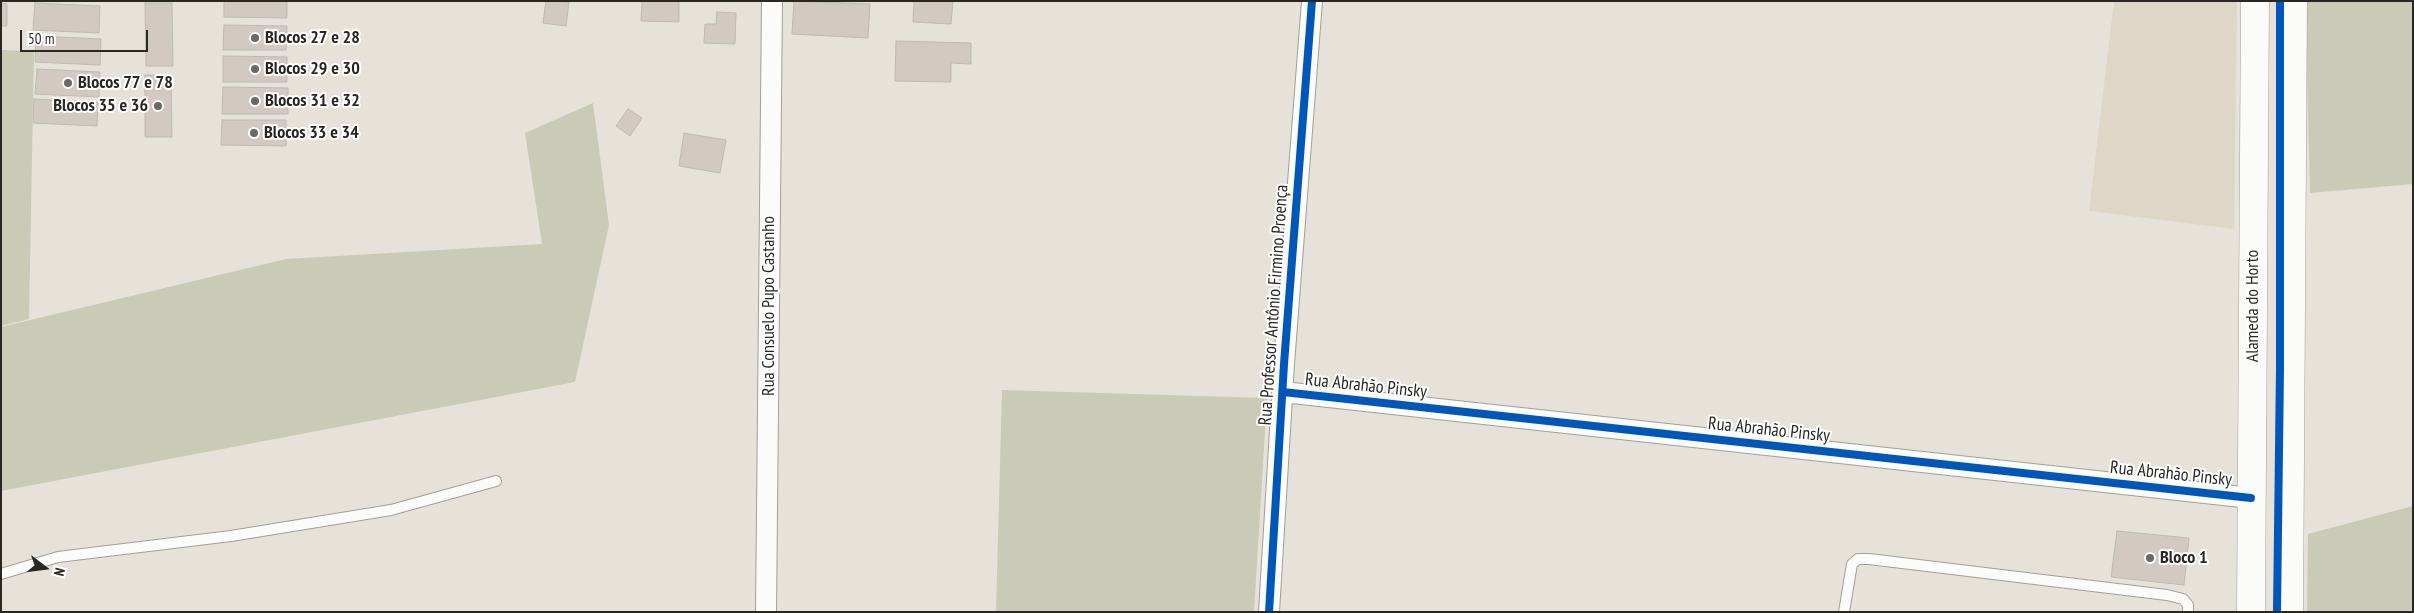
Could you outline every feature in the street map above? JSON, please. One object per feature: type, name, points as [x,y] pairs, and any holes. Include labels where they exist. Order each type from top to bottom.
[{"type":"main road","name":"Alameda do Horto","points":[[2251,612],[2255,1]]},
{"type":"main road","points":[[2289,612],[2293,1]]},
{"type":"street","name":"Rua Consuelo Pupo Castanho","points":[[766,612],[772,1]]},
{"type":"street","name":"Rua Professor Antônio Firmino Proença","points":[[1270,612],[1283,392],[1312,1]]},
{"type":"street","name":"Rua Abrahão Pinsky","points":[[1283,392],[2251,498]]},
{"type":"lane","points":[[1,574],[58,557],[231,536],[392,510],[496,482]]},
{"type":"lane","points":[[1844,612],[1852,564],[1858,560],[1869,559],[2167,595],[2183,599],[2188,605],[2188,612]]},
{"type":"shaded area","points":[[2114,1],[2237,1],[2234,229],[2089,211]]},
{"type":"green space","points":[[2305,1],[2413,1],[2413,184],[2310,193]]},
{"type":"green space","points":[[1,50],[34,51],[29,319],[1,326]]},
{"type":"green space","points":[[593,103],[609,225],[575,382],[1,491],[1,327],[286,259],[542,244],[525,133]]},
{"type":"green space","points":[[1002,390],[1267,398],[1254,612],[996,612]]},
{"type":"green space","points":[[2413,506],[2413,612],[2307,612],[2308,534]]},
{"type":"building","points":[[224,1],[287,1],[287,18],[224,17]]},
{"type":"building","points":[[546,1],[569,2],[566,26],[543,23]]},
{"type":"building","points":[[642,1],[679,1],[679,22],[641,21]]},
{"type":"building","points":[[794,1],[870,4],[868,38],[792,34]]},
{"type":"building","points":[[914,1],[953,1],[951,24],[913,22]]},
{"type":"building","points":[[1,3],[7,4],[7,26],[1,26]]},
{"type":"building","points":[[35,3],[100,6],[99,33],[33,30]]},
{"type":"building","points":[[145,3],[172,3],[173,66],[146,66]]},
{"type":"building","points":[[717,12],[736,13],[735,44],[704,43],[705,24],[716,24]]},
{"type":"building","name":"Blocos 27 e 28","points":[[224,25],[287,26],[286,50],[223,50]]},
{"type":"building","points":[[36,36],[101,39],[100,65],[35,62]]},
{"type":"building","points":[[896,41],[971,43],[971,64],[951,63],[951,82],[895,81]]},
{"type":"building","name":"Blocos 29 e 30","points":[[223,56],[287,57],[287,82],[223,82]]},
{"type":"building","name":"Blocos 77 e 78","points":[[37,69],[100,72],[99,97],[35,94]]},
{"type":"building","name":"Blocos 35 e 36","points":[[145,75],[171,75],[172,137],[145,137]]},
{"type":"building","name":"Blocos 31 e 32","points":[[223,87],[288,88],[288,114],[222,114]]},
{"type":"building","points":[[34,99],[98,102],[97,126],[33,123]]},
{"type":"building","points":[[628,109],[642,118],[630,136],[616,126]]},
{"type":"building","name":"Blocos 33 e 34","points":[[222,120],[286,120],[286,146],[221,145]]},
{"type":"building","points":[[684,133],[726,140],[720,173],[679,166]]},
{"type":"building","name":"Bloco 1","points":[[2117,531],[2189,538],[2184,585],[2111,577]]},
{"type":"cycle path","points":[[1269,612],[1284,364],[1312,1]]},
{"type":"cycle path","points":[[2277,612],[2280,369],[2280,1]]},
{"type":"cycle path","points":[[1283,392],[2251,498]]},
{"type":"place","name":"Blocos 27 e 28","points":[[255,38]]},
{"type":"place","name":"Blocos 29 e 30","points":[[255,69]]},
{"type":"place","name":"Blocos 77 e 78","points":[[68,83]]},
{"type":"place","name":"Blocos 31 e 32","points":[[255,101]]},
{"type":"place","name":"Blocos 35 e 36","points":[[158,106]]},
{"type":"place","name":"Blocos 33 e 34","points":[[254,133]]},
{"type":"place","name":"Bloco 1","points":[[2150,558]]}]
